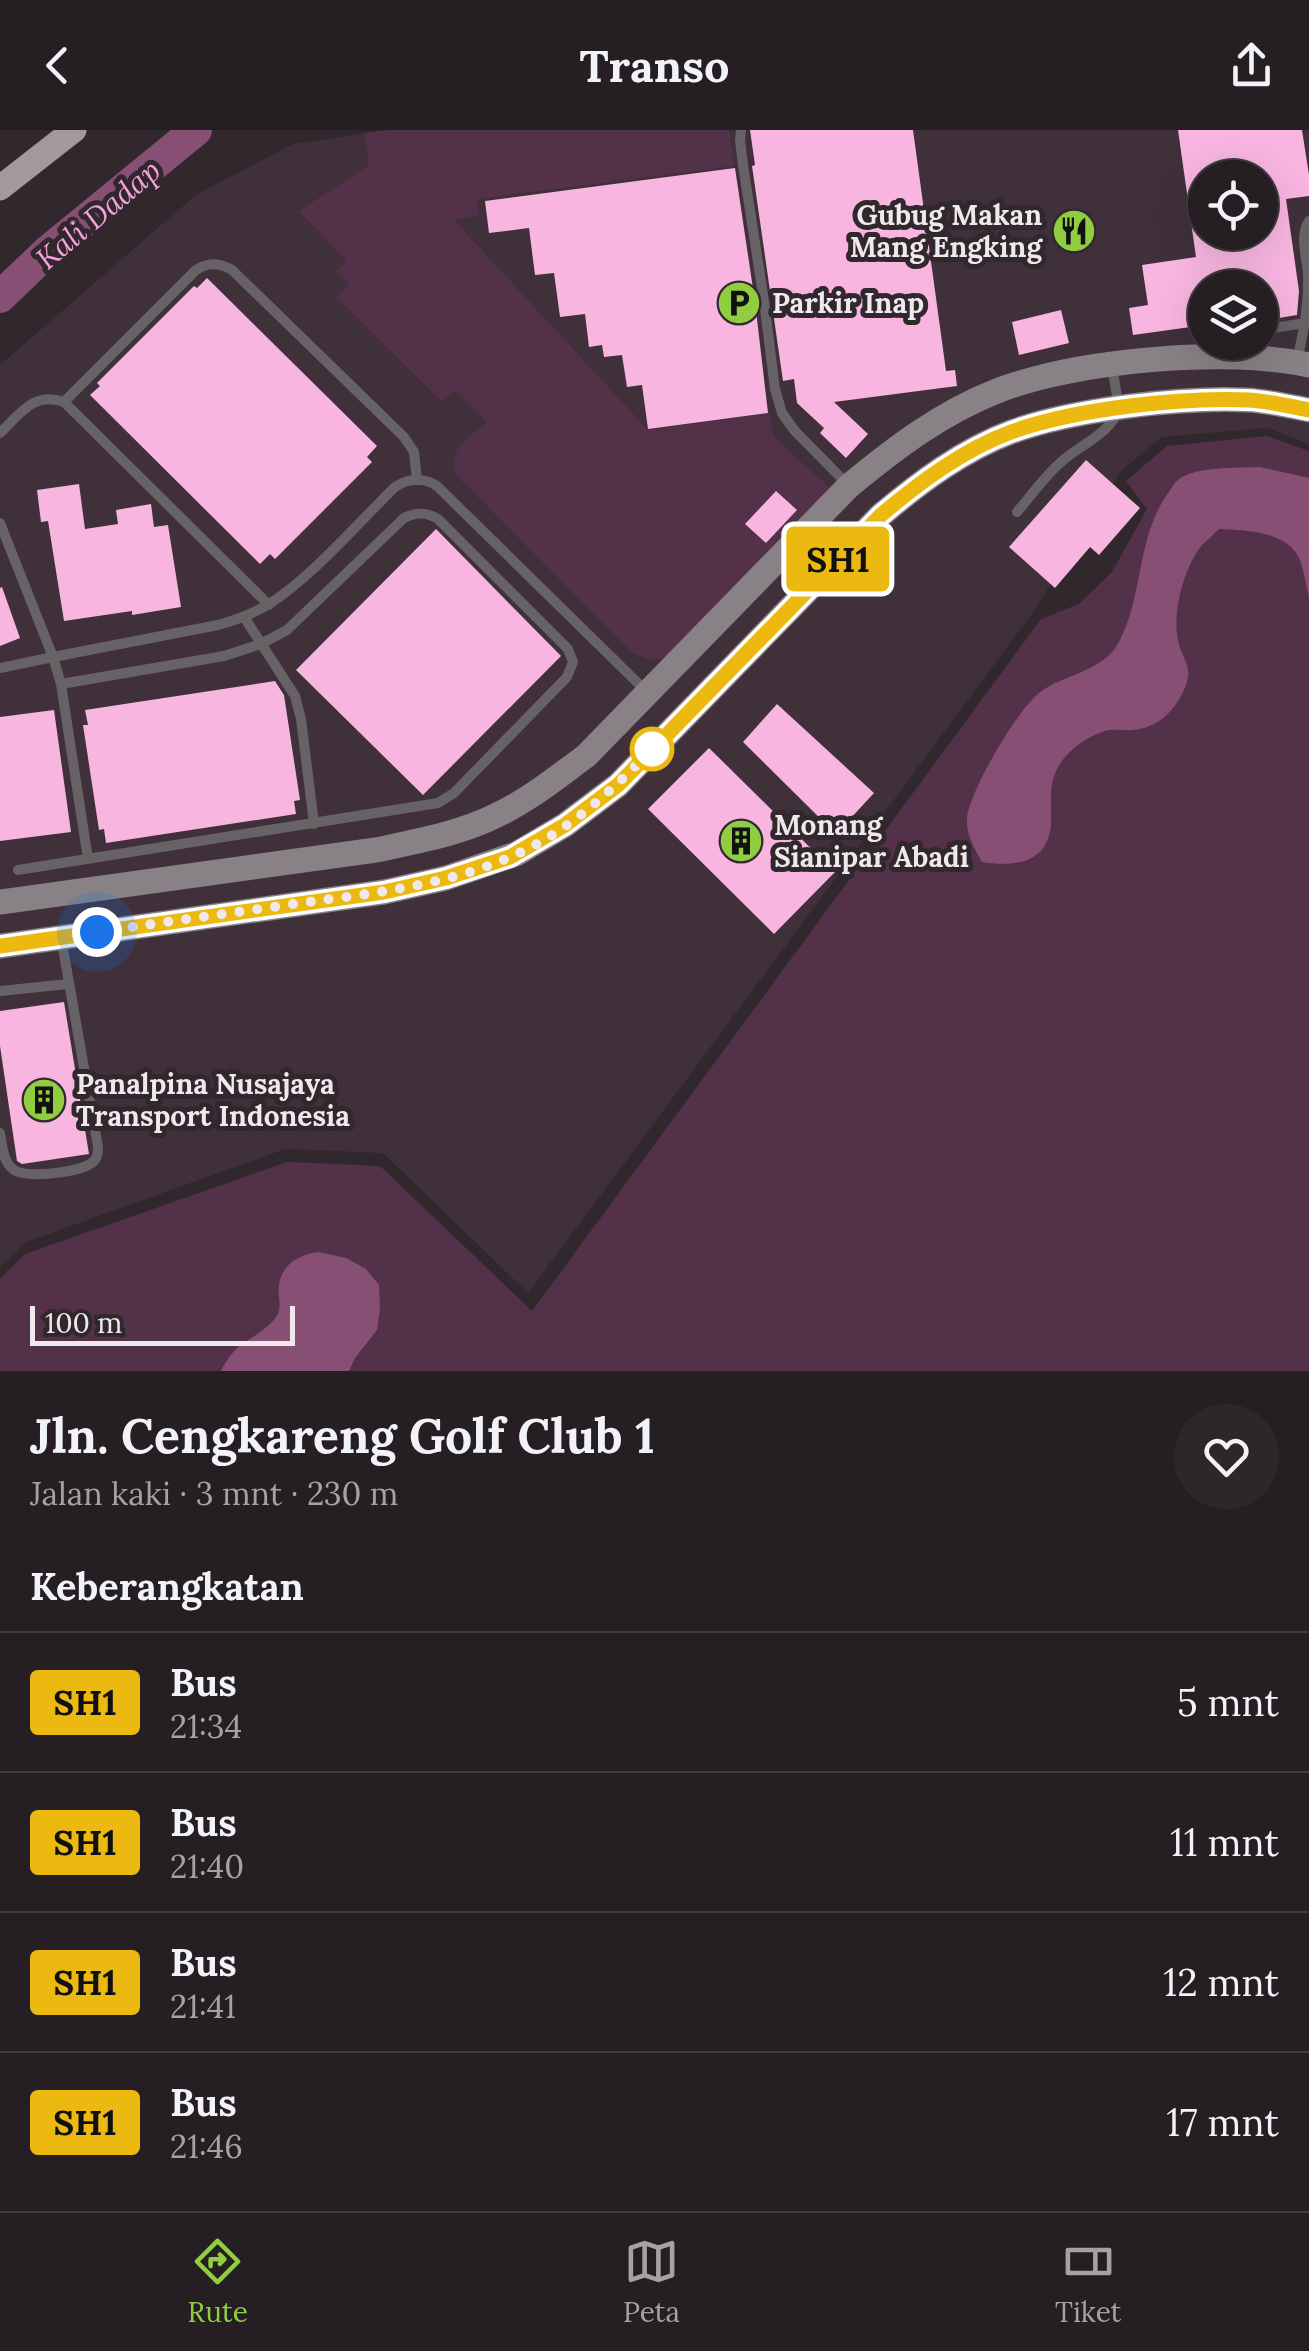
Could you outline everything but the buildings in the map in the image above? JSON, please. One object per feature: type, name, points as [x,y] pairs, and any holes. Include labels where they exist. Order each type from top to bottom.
[{"type":"main road","points":[[0,188],[74,130]]},
{"type":"street","points":[[0,902],[376,850],[438,836],[495,816],[586,756],[849,486],[928,425],[999,390],[1078,370],[1213,352],[1303,364]]},
{"type":"street","points":[[0,946],[384,892],[446,878],[510,857],[565,825],[618,785],[881,515],[951,463],[1010,432],[1119,408],[1252,400],[1309,410]]},
{"type":"street","points":[[647,692],[678,722]]},
{"type":"street","points":[[495,816],[510,857]]},
{"type":"street","points":[[376,850],[384,892]]},
{"type":"lane","points":[[741,130],[775,389],[782,413],[849,486]]},
{"type":"lane","points":[[1303,364],[1308,272],[1303,231],[1309,221]]},
{"type":"lane","points":[[64,402],[196,270],[216,264],[230,270],[404,437],[414,452],[417,480]]},
{"type":"lane","points":[[1278,327],[1305,323]]},
{"type":"lane","points":[[1017,512],[1060,462],[1114,421],[1119,408],[1111,366]]},
{"type":"lane","points":[[0,433],[40,399],[64,402],[268,604]]},
{"type":"lane","points":[[0,668],[244,617],[305,576],[396,487],[409,480],[425,480],[437,486],[647,692]]},
{"type":"lane","points":[[18,870],[427,806],[447,798],[567,677],[572,667],[570,652],[438,520],[424,513],[404,518],[287,630],[261,644],[224,656],[61,684]]},
{"type":"lane","points":[[0,523],[61,684],[88,859]]},
{"type":"lane","points":[[244,617],[295,696],[314,824]]},
{"type":"lane","points":[[0,1133],[6,1161],[12,1170],[21,1173],[69,1171],[95,1160],[98,1146],[61,937]]},
{"type":"lane","points":[[0,991],[68,984]]},
{"type":"shaded area","points":[[387,130],[1309,130],[1309,444],[1267,428],[1162,437],[1121,471],[1034,611],[528,1293],[383,1153],[285,1149],[26,1242],[0,1267],[0,365],[197,194],[293,144]]},
{"type":"shaded area","points":[[729,130],[734,166],[476,199],[479,215],[454,220],[648,430],[770,413],[773,436],[833,491],[663,659],[649,660],[632,652],[455,474],[458,449],[487,422],[455,390],[442,402],[336,297],[349,285],[336,271],[347,261],[299,211],[369,165],[364,133]]},
{"type":"shaded area","points":[[1267,436],[1309,451],[1309,1371],[0,1371],[0,1279],[25,1254],[287,1162],[380,1166],[532,1311],[1041,619],[1079,604],[1112,572],[1147,509],[1126,481],[1167,446]]},
{"type":"shaded area","points":[[1260,467],[1309,478],[1309,597],[1299,558],[1285,542],[1264,534],[1219,529],[1196,554],[1181,590],[1177,629],[1188,675],[1175,705],[1150,726],[1102,732],[1075,747],[1053,779],[1051,824],[1043,848],[1017,863],[982,862],[969,836],[967,819],[985,770],[1033,698],[1105,659],[1119,642],[1133,605],[1151,527],[1174,484],[1185,475],[1205,470]]},
{"type":"shaded area","points":[[318,1252],[346,1258],[366,1269],[379,1285],[377,1330],[349,1371],[221,1371],[239,1347],[276,1317],[279,1285],[288,1266]]},
{"type":"waterway","name":"Kali Dadap","points":[[0,297],[47,252],[196,130]]},
{"type":"bus line","name":"SH1","points":[[0,946],[384,892],[446,878],[516,854],[565,825],[618,785],[881,515],[917,485],[981,446],[1048,421],[1158,404],[1252,400],[1309,410]]},
{"type":"place","name":"Gubug Makan Mang Engking","points":[[1074,231]]},
{"type":"place","name":"Parkir Inap","points":[[739,303]]},
{"type":"place","name":"Monang Sianipar Abadi","points":[[741,841]]},
{"type":"place","name":"Panalpina Nusajaya Transport Indonesia","points":[[44,1100]]},
{"type":"route","points":[[97,932],[384,892],[446,878],[516,854],[565,825],[618,785],[658,743],[652,749]]}]
